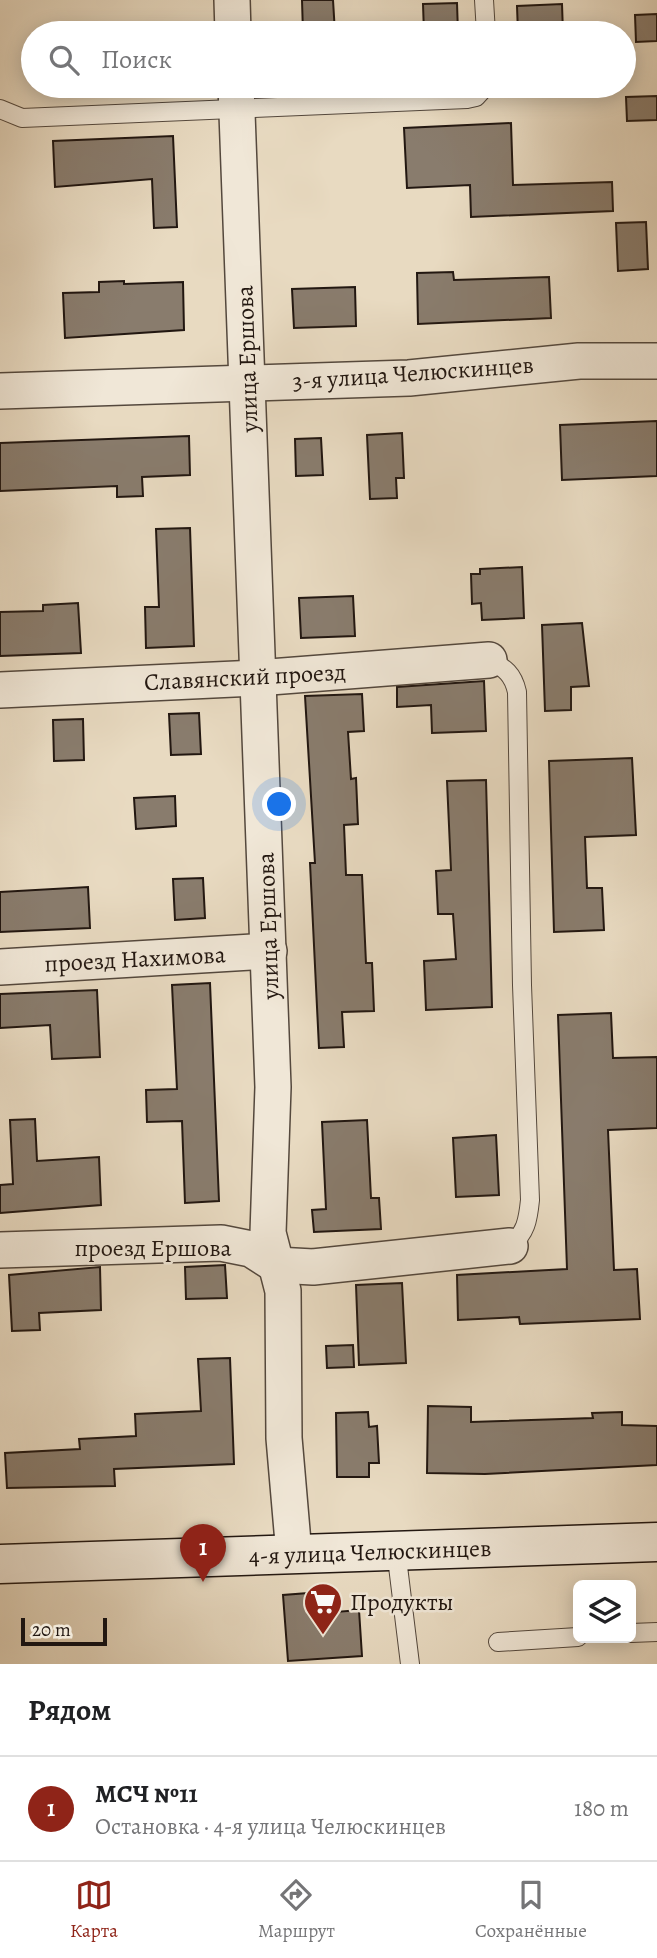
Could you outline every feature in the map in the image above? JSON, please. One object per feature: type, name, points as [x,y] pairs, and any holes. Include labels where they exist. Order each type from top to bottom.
[{"type":"main road","name":"4-я улица Челюскинцев","points":[[0,1564],[657,1542]]},
{"type":"street","points":[[232,0],[233,21]]},
{"type":"street","name":"улица Ершова","points":[[236,98],[273,1087],[267,1210],[268,1233],[283,1292],[284,1438],[294,1554]]},
{"type":"street","name":"3-я улица Челюскинцев","points":[[0,391],[409,379],[579,361],[657,361]]},
{"type":"street","name":"Славянский проезд","points":[[0,690],[257,678],[489,660]]},
{"type":"street","name":"проезд Нахимова","points":[[0,967],[269,951]]},
{"type":"street","name":"проезд Ершова","points":[[0,1250],[221,1243],[251,1249],[275,1265],[313,1267],[510,1246]]},
{"type":"lane","points":[[484,0],[485,21]]},
{"type":"lane","points":[[0,109],[22,118],[236,98],[472,98]]},
{"type":"lane","points":[[489,660],[503,667],[514,678],[517,691],[522,985],[530,1200],[527,1224],[520,1237],[510,1246]]},
{"type":"lane","points":[[396,1550],[410,1664]]},
{"type":"lane","points":[[636,1633],[657,1632]]},
{"type":"lane","points":[[498,1642],[573,1637]]},
{"type":"building","points":[[302,0],[333,0],[334,21],[303,21]]},
{"type":"building","points":[[457,3],[458,21],[424,21],[423,4]]},
{"type":"building","points":[[562,4],[563,21],[518,21],[517,6]]},
{"type":"building","points":[[657,14],[657,41],[636,42],[635,15]]},
{"type":"building","points":[[657,96],[657,120],[627,121],[626,98]]},
{"type":"building","points":[[511,123],[513,185],[612,182],[613,211],[471,217],[470,185],[407,188],[404,128]]},
{"type":"building","points":[[173,136],[177,227],[154,228],[152,179],[55,187],[53,141]]},
{"type":"building","points":[[646,222],[648,269],[618,271],[616,223]]},
{"type":"building","points":[[453,272],[454,280],[549,277],[551,318],[418,324],[417,273]]},
{"type":"building","points":[[124,281],[124,284],[183,282],[184,330],[65,338],[63,293],[99,292],[99,282]]},
{"type":"building","points":[[355,287],[356,326],[294,328],[292,289]]},
{"type":"building","points":[[657,421],[657,476],[562,480],[560,425]]},
{"type":"building","points":[[402,433],[404,478],[396,478],[397,498],[370,499],[367,435]]},
{"type":"building","points":[[189,436],[190,475],[142,477],[143,496],[117,497],[117,486],[0,491],[0,443]]},
{"type":"building","points":[[321,438],[323,475],[296,476],[295,439]]},
{"type":"building","points":[[190,528],[194,646],[146,648],[145,607],[159,607],[156,529]]},
{"type":"building","points":[[522,567],[524,618],[482,620],[481,603],[472,604],[471,574],[480,574],[480,569]]},
{"type":"building","points":[[353,596],[355,636],[301,638],[299,598]]},
{"type":"building","points":[[78,603],[81,653],[0,656],[0,612],[43,611],[43,605]]},
{"type":"building","points":[[582,623],[589,686],[571,687],[571,710],[545,711],[542,625]]},
{"type":"building","points":[[484,681],[486,731],[432,733],[431,705],[397,707],[397,687]]},
{"type":"building","points":[[362,694],[364,731],[348,732],[351,779],[356,778],[358,824],[344,825],[346,875],[362,875],[366,963],[372,963],[374,1011],[342,1012],[344,1047],[319,1048],[310,863],[315,863],[305,696]]},
{"type":"building","points":[[199,713],[201,754],[171,755],[169,714]]},
{"type":"building","points":[[83,719],[84,760],[54,761],[53,720]]},
{"type":"building","points":[[632,758],[636,835],[585,837],[587,888],[602,888],[604,930],[554,932],[549,761]]},
{"type":"building","points":[[486,780],[492,1007],[426,1010],[424,961],[456,959],[453,914],[438,914],[436,871],[451,870],[447,781]]},
{"type":"building","points":[[175,796],[176,826],[136,829],[134,798]]},
{"type":"building","points":[[203,878],[205,918],[175,920],[173,879]]},
{"type":"building","points":[[88,887],[90,928],[0,932],[0,892]]},
{"type":"building","points":[[210,983],[219,1201],[185,1203],[182,1121],[147,1122],[146,1090],[177,1089],[172,985]]},
{"type":"building","points":[[97,990],[100,1057],[52,1059],[50,1025],[0,1028],[0,994]]},
{"type":"building","points":[[611,1013],[613,1058],[657,1057],[657,1128],[608,1130],[614,1270],[637,1269],[640,1319],[520,1324],[519,1317],[458,1320],[457,1275],[567,1269],[558,1015]]},
{"type":"building","points":[[35,1119],[37,1161],[99,1157],[101,1205],[0,1213],[0,1185],[13,1184],[10,1120]]},
{"type":"building","points":[[367,1120],[371,1198],[379,1198],[381,1229],[314,1232],[312,1210],[326,1209],[322,1122]]},
{"type":"building","points":[[496,1135],[499,1195],[456,1197],[453,1138]]},
{"type":"building","points":[[225,1265],[227,1298],[186,1299],[185,1267]]},
{"type":"building","points":[[100,1267],[101,1310],[39,1313],[40,1330],[12,1331],[9,1275]]},
{"type":"building","points":[[402,1283],[406,1363],[359,1365],[356,1285]]},
{"type":"building","points":[[353,1345],[354,1367],[327,1368],[326,1346]]},
{"type":"building","points":[[230,1358],[234,1464],[114,1469],[115,1486],[7,1488],[5,1453],[80,1449],[79,1439],[136,1436],[135,1414],[201,1411],[198,1359]]},
{"type":"building","points":[[428,1406],[471,1407],[471,1422],[593,1418],[592,1413],[622,1412],[622,1425],[657,1426],[657,1465],[485,1474],[427,1473]]},
{"type":"building","points":[[368,1412],[369,1427],[377,1426],[379,1463],[369,1463],[369,1477],[337,1477],[336,1413]]},
{"type":"building","name":"Продукты","points":[[334,1591],[336,1612],[359,1610],[362,1656],[288,1661],[283,1595]]},
{"type":"place","name":"МСЧ №11","points":[[203,1582]]},
{"type":"place","name":"Продукты","points":[[323,1636]]}]
